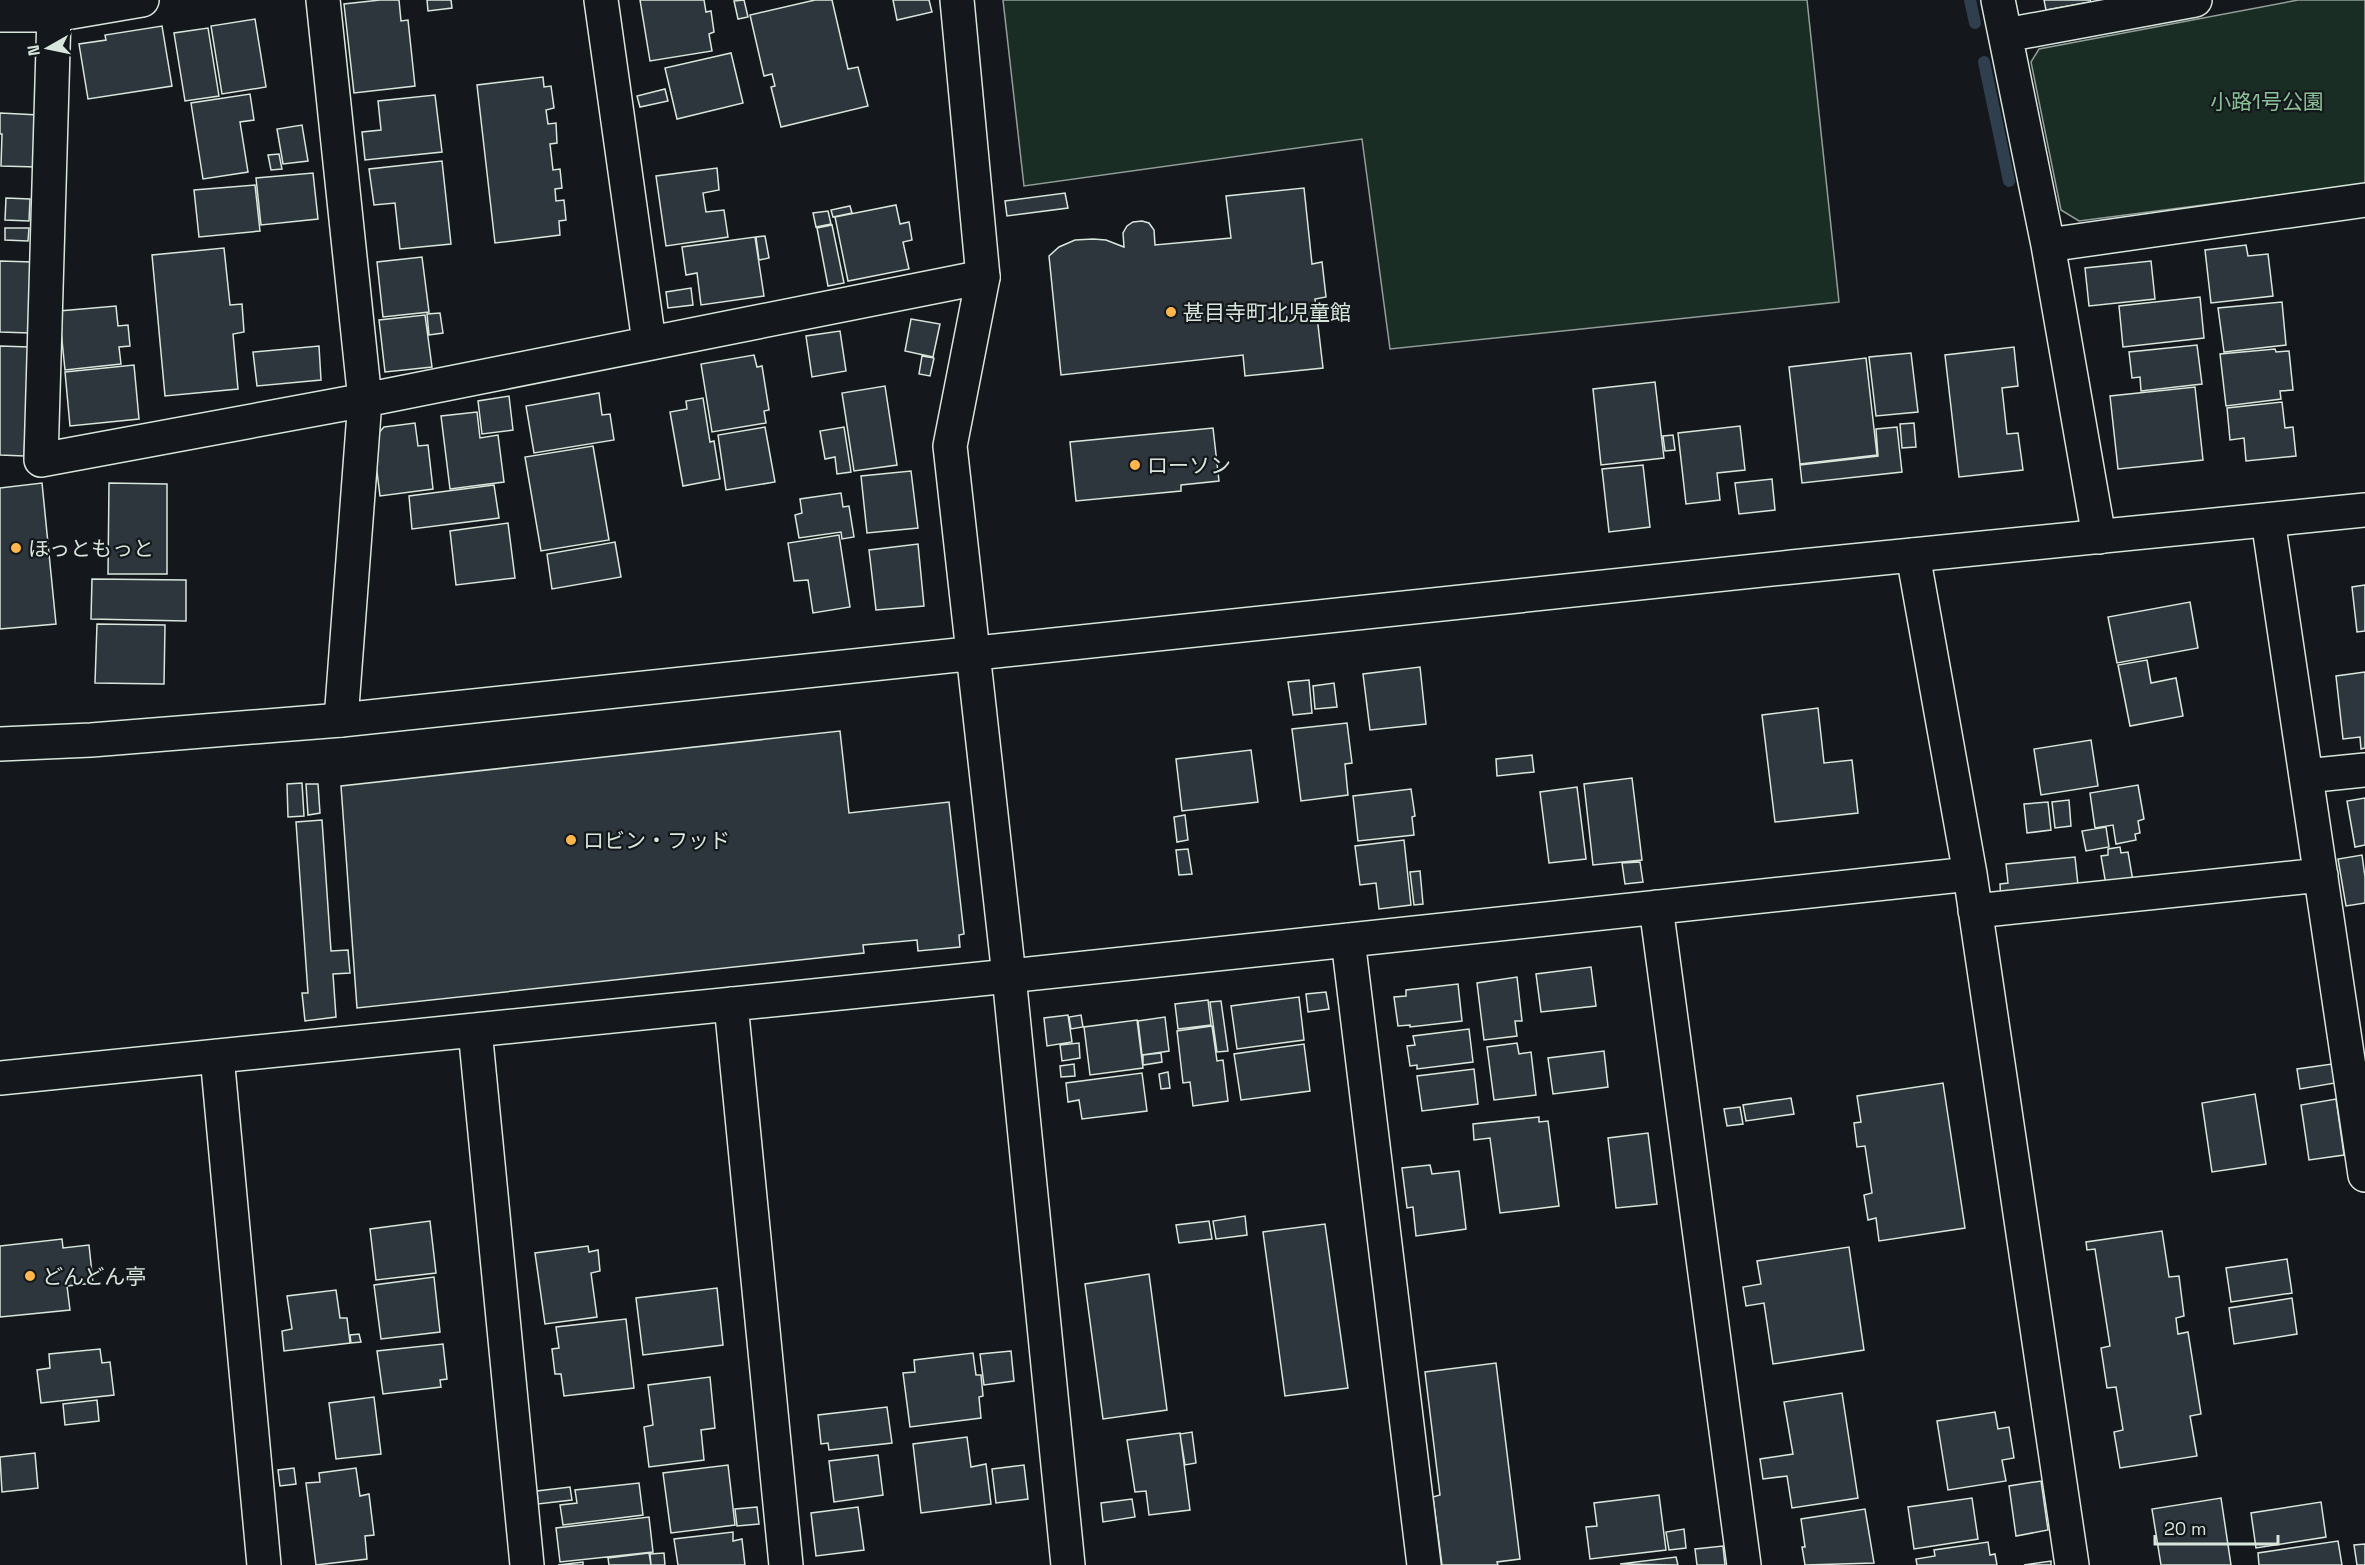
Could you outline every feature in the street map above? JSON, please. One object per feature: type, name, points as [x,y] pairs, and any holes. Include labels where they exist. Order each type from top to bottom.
[{"type":"street","points":[[0,15],[54,15],[142,0]]},
{"type":"street","points":[[323,0],[365,400],[340,720]]},
{"type":"street","points":[[601,0],[649,342]]},
{"type":"street","points":[[957,0],[983,277],[950,446],[1009,976],[1068,1565]]},
{"type":"street","points":[[1998,0],[2048,245],[2099,537]]},
{"type":"street","points":[[2006,35],[2195,0]]},
{"type":"street","points":[[54,15],[41,460],[365,400],[983,277]]},
{"type":"street","points":[[2048,245],[2365,200]]},
{"type":"street","points":[[0,744],[91,740],[340,720],[1913,555],[2365,510]]},
{"type":"street","points":[[2268,520],[2365,1175]]},
{"type":"street","points":[[1913,555],[1970,874],[2072,1565]]},
{"type":"street","points":[[2306,776],[2365,770]]},
{"type":"street","points":[[0,1078],[1009,976],[1970,874]]},
{"type":"street","points":[[1975,911],[2321,875]]},
{"type":"street","points":[[1656,907],[1744,1565]]},
{"type":"street","points":[[1348,940],[1424,1565]]},
{"type":"street","points":[[731,1004],[786,1565]]},
{"type":"street","points":[[475,1030],[527,1565]]},
{"type":"street","points":[[218,1056],[264,1565]]},
{"type":"green space","points":[[1003,0],[1807,0],[1839,302],[1390,349],[1362,139],[1024,186]]},
{"type":"green space","name":"小路1号公園","points":[[2298,0],[2365,0],[2365,184],[2079,221],[2061,210],[2031,62],[2039,49]]},
{"type":"building","points":[[399,0],[401,21],[408,20],[415,86],[354,93],[344,4]]},
{"type":"building","points":[[427,0],[451,0],[452,8],[428,11]]},
{"type":"building","points":[[640,0],[704,0],[706,12],[711,11],[714,32],[709,34],[712,51],[650,61]]},
{"type":"building","points":[[744,0],[748,17],[738,19],[734,1]]},
{"type":"building","points":[[815,0],[832,0],[848,69],[858,67],[868,106],[781,127],[771,87],[775,86],[772,74],[764,76],[750,15]]},
{"type":"building","points":[[893,0],[929,0],[932,12],[897,20]]},
{"type":"building","points":[[2044,0],[2090,0],[2091,2],[2046,10]]},
{"type":"building","points":[[255,19],[266,87],[222,94],[211,26]]},
{"type":"building","points":[[162,26],[172,86],[88,99],[79,44],[106,40],[105,35]]},
{"type":"building","points":[[208,28],[219,96],[185,101],[174,33]]},
{"type":"building","points":[[731,53],[743,103],[677,119],[665,68]]},
{"type":"building","points":[[543,77],[544,87],[551,86],[554,108],[546,110],[548,124],[556,123],[557,143],[550,144],[553,170],[560,169],[562,188],[555,189],[556,201],[564,200],[566,220],[559,221],[560,235],[495,243],[477,85]]},
{"type":"building","points":[[665,89],[668,101],[640,107],[637,96]]},
{"type":"building","points":[[250,94],[254,120],[240,122],[248,172],[203,179],[191,103]]},
{"type":"building","points":[[435,95],[442,152],[365,160],[362,132],[381,130],[378,101]]},
{"type":"building","points":[[0,113],[39,115],[37,167],[1,166]]},
{"type":"building","points":[[302,125],[308,161],[283,164],[277,129]]},
{"type":"building","points":[[279,154],[282,169],[271,170],[268,155]]},
{"type":"building","points":[[442,161],[451,244],[400,249],[395,203],[374,205],[369,169]]},
{"type":"building","points":[[717,168],[719,190],[703,193],[706,212],[724,210],[728,237],[666,246],[656,176]]},
{"type":"building","points":[[313,173],[318,219],[261,225],[256,178]]},
{"type":"building","points":[[255,185],[260,231],[199,237],[194,190]]},
{"type":"building","points":[[1304,188],[1312,264],[1322,262],[1326,297],[1315,299],[1323,368],[1245,376],[1243,355],[1061,375],[1049,256],[1059,247],[1075,240],[1093,239],[1106,240],[1124,247],[1123,233],[1127,226],[1133,222],[1142,221],[1149,223],[1154,230],[1155,245],[1231,238],[1226,196]]},
{"type":"building","points":[[1065,193],[1068,208],[1007,216],[1005,201]]},
{"type":"building","points":[[6,198],[30,199],[29,221],[5,220]]},
{"type":"building","points":[[896,205],[900,224],[909,222],[912,240],[903,242],[909,269],[848,281],[835,217]]},
{"type":"building","points":[[850,206],[852,213],[833,217],[831,210]]},
{"type":"building","points":[[828,211],[831,224],[816,227],[813,213]]},
{"type":"building","points":[[832,225],[844,283],[828,286],[817,228]]},
{"type":"building","points":[[5,228],[29,228],[28,241],[5,240]]},
{"type":"building","points":[[765,236],[769,258],[759,260],[756,237]]},
{"type":"building","points":[[755,237],[764,296],[701,305],[697,273],[686,275],[682,247]]},
{"type":"building","points":[[2246,245],[2248,256],[2268,254],[2273,296],[2211,303],[2205,250]]},
{"type":"building","points":[[224,248],[230,305],[242,304],[244,332],[233,334],[238,389],[165,396],[152,255]]},
{"type":"building","points":[[422,257],[429,312],[383,317],[377,262]]},
{"type":"building","points":[[0,261],[33,262],[30,333],[0,332]]},
{"type":"building","points":[[2151,261],[2155,299],[2089,306],[2085,268]]},
{"type":"building","points":[[691,288],[693,305],[668,308],[666,292]]},
{"type":"building","points":[[2200,297],[2204,338],[2123,347],[2119,306]]},
{"type":"building","points":[[2282,302],[2286,345],[2224,352],[2218,308]]},
{"type":"building","points":[[116,306],[118,326],[128,325],[130,346],[119,347],[121,364],[65,370],[59,311]]},
{"type":"building","points":[[440,313],[443,333],[429,335],[427,314]]},
{"type":"building","points":[[425,315],[432,367],[385,372],[379,320]]},
{"type":"building","points":[[911,319],[940,324],[933,357],[905,351]]},
{"type":"building","points":[[840,331],[846,371],[812,377],[806,336]]},
{"type":"building","points":[[2197,345],[2202,384],[2141,391],[2140,377],[2132,378],[2129,352]]},
{"type":"building","points":[[0,346],[29,347],[24,456],[0,455]]},
{"type":"building","points":[[319,346],[321,380],[257,386],[253,352]]},
{"type":"building","points":[[2014,347],[2018,386],[2002,388],[2007,434],[2018,433],[2023,470],[1959,477],[1945,355]]},
{"type":"building","points":[[2275,349],[2276,352],[2289,351],[2293,390],[2280,391],[2281,399],[2226,406],[2220,354]]},
{"type":"building","points":[[1911,353],[1918,412],[1876,416],[1869,357]]},
{"type":"building","points":[[754,355],[757,367],[762,366],[769,410],[764,411],[766,423],[712,432],[701,364]]},
{"type":"building","points":[[922,356],[934,358],[930,376],[919,374]]},
{"type":"building","points":[[1866,358],[1877,455],[1800,464],[1789,367]]},
{"type":"building","points":[[134,365],[139,419],[70,426],[65,372]]},
{"type":"building","points":[[1655,382],[1664,458],[1601,465],[1593,389]]},
{"type":"building","points":[[885,386],[897,465],[854,471],[842,393]]},
{"type":"building","points":[[2195,387],[2203,460],[2118,469],[2110,396]]},
{"type":"building","points":[[599,393],[602,415],[610,414],[614,440],[534,453],[526,406]]},
{"type":"building","points":[[509,396],[513,430],[482,434],[478,401]]},
{"type":"building","points":[[703,398],[710,442],[714,441],[720,479],[683,486],[670,412],[687,409],[686,401]]},
{"type":"building","points":[[2282,402],[2285,428],[2293,427],[2296,456],[2246,461],[2244,438],[2230,440],[2227,408]]},
{"type":"building","points":[[477,412],[480,438],[498,435],[504,482],[450,489],[441,416]]},
{"type":"building","points":[[415,423],[418,446],[428,445],[433,489],[380,496],[373,439],[384,427]]},
{"type":"building","points":[[1914,423],[1916,447],[1902,448],[1900,424]]},
{"type":"building","points":[[1740,426],[1745,470],[1717,473],[1720,500],[1686,504],[1678,433]]},
{"type":"building","points":[[765,427],[775,482],[726,490],[718,435]]},
{"type":"building","points":[[844,427],[851,472],[837,474],[835,457],[825,459],[820,431]]},
{"type":"building","points":[[1897,427],[1902,472],[1802,483],[1800,465],[1878,456],[1876,429]]},
{"type":"building","points":[[1213,428],[1219,481],[1181,485],[1181,491],[1076,501],[1070,442]]},
{"type":"building","points":[[1673,435],[1675,450],[1665,451],[1663,436]]},
{"type":"building","points":[[593,446],[609,540],[541,551],[525,457]]},
{"type":"building","points":[[1643,465],[1650,527],[1609,532],[1602,469]]},
{"type":"building","points":[[911,471],[918,528],[867,533],[861,476]]},
{"type":"building","points":[[1772,479],[1775,510],[1739,514],[1735,483]]},
{"type":"building","points":[[42,483],[56,624],[0,629],[0,488]]},
{"type":"building","points":[[109,483],[167,484],[167,574],[108,574]]},
{"type":"building","points":[[494,485],[499,518],[412,529],[409,496]]},
{"type":"building","points":[[841,493],[843,507],[849,506],[854,537],[842,539],[841,532],[799,538],[795,515],[802,513],[800,499]]},
{"type":"building","points":[[508,523],[515,578],[456,585],[450,531]]},
{"type":"building","points":[[839,535],[850,607],[813,613],[808,580],[794,581],[788,543]]},
{"type":"building","points":[[615,542],[621,577],[552,589],[547,554]]},
{"type":"building","points":[[918,544],[924,606],[876,610],[869,550]]},
{"type":"building","points":[[92,579],[186,580],[186,621],[91,619]]},
{"type":"building","points":[[2365,585],[2365,631],[2357,632],[2352,587]]},
{"type":"building","points":[[2190,602],[2198,648],[2117,663],[2108,617]]},
{"type":"building","points":[[97,624],[165,625],[164,684],[95,683]]},
{"type":"building","points":[[2147,660],[2151,683],[2176,678],[2183,716],[2130,726],[2118,665]]},
{"type":"building","points":[[1420,667],[1426,724],[1370,730],[1363,674]]},
{"type":"building","points":[[2365,672],[2365,748],[2361,749],[2360,737],[2343,739],[2336,676]]},
{"type":"building","points":[[1309,680],[1312,713],[1293,715],[1288,682]]},
{"type":"building","points":[[1334,683],[1337,707],[1315,709],[1313,686]]},
{"type":"building","points":[[1818,708],[1824,763],[1852,760],[1858,813],[1775,822],[1762,715]]},
{"type":"building","points":[[1347,723],[1352,763],[1345,764],[1348,795],[1301,801],[1292,729]]},
{"type":"building","points":[[840,731],[849,813],[949,802],[964,934],[959,935],[960,947],[918,951],[917,940],[863,945],[864,953],[357,1008],[341,786]]},
{"type":"building","points":[[2091,740],[2098,786],[2041,795],[2034,749]]},
{"type":"building","points":[[1251,750],[1258,802],[1182,811],[1176,759]]},
{"type":"building","points":[[1532,755],[1534,772],[1497,776],[1496,759]]},
{"type":"building","points":[[1632,778],[1642,860],[1593,865],[1584,784]]},
{"type":"building","points":[[302,783],[304,816],[288,817],[287,784]]},
{"type":"building","points":[[306,784],[318,784],[320,813],[308,815]]},
{"type":"building","points":[[2138,785],[2144,819],[2138,821],[2140,833],[2135,834],[2136,840],[2116,844],[2113,825],[2095,828],[2090,793]]},
{"type":"building","points":[[1577,787],[1586,859],[1549,863],[1540,792]]},
{"type":"building","points":[[1411,789],[1415,816],[1412,817],[1414,835],[1358,841],[1353,796]]},
{"type":"building","points":[[2365,798],[2365,845],[2355,847],[2347,801]]},
{"type":"building","points":[[2069,800],[2071,826],[2055,828],[2052,802]]},
{"type":"building","points":[[2048,802],[2051,830],[2027,833],[2024,804]]},
{"type":"building","points":[[1185,815],[1188,840],[1177,842],[1174,817]]},
{"type":"building","points":[[322,820],[331,951],[348,950],[350,973],[333,974],[336,1017],[305,1021],[302,993],[308,993],[296,822]]},
{"type":"building","points":[[2106,827],[2109,847],[2086,851],[2082,831]]},
{"type":"building","points":[[1404,840],[1411,905],[1379,909],[1376,883],[1360,885],[1355,846]]},
{"type":"building","points":[[2120,847],[2121,853],[2128,852],[2134,887],[2107,891],[2101,856],[2108,855],[2108,849]]},
{"type":"building","points":[[1188,849],[1192,874],[1179,875],[1176,850]]},
{"type":"building","points":[[2362,855],[2365,903],[2346,906],[2338,859]]},
{"type":"building","points":[[2075,857],[2079,894],[2001,902],[2000,884],[2008,883],[2006,864]]},
{"type":"building","points":[[1640,862],[1643,882],[1625,884],[1622,863]]},
{"type":"building","points":[[1420,871],[1423,904],[1414,905],[1410,872]]},
{"type":"building","points":[[1591,967],[1596,1006],[1541,1012],[1536,974]]},
{"type":"building","points":[[1517,977],[1522,1021],[1515,1021],[1517,1036],[1484,1040],[1477,983]]},
{"type":"building","points":[[1458,984],[1462,1021],[1410,1027],[1410,1025],[1398,1026],[1394,997],[1406,996],[1406,990]]},
{"type":"building","points":[[1326,992],[1329,1009],[1308,1012],[1306,994]]},
{"type":"building","points":[[1299,997],[1304,1040],[1237,1049],[1231,1006]]},
{"type":"building","points":[[1208,1000],[1211,1025],[1178,1029],[1175,1004]]},
{"type":"building","points":[[1221,1001],[1228,1051],[1217,1052],[1210,1002]]},
{"type":"building","points":[[1068,1015],[1072,1042],[1047,1046],[1044,1018]]},
{"type":"building","points":[[1081,1015],[1083,1027],[1071,1029],[1069,1017]]},
{"type":"building","points":[[1165,1017],[1169,1051],[1142,1055],[1138,1021]]},
{"type":"building","points":[[1137,1020],[1143,1068],[1090,1075],[1084,1027]]},
{"type":"building","points":[[1212,1026],[1217,1061],[1223,1060],[1228,1101],[1193,1106],[1190,1082],[1183,1083],[1177,1031]]},
{"type":"building","points":[[1469,1029],[1473,1062],[1417,1069],[1417,1065],[1410,1066],[1407,1046],[1415,1045],[1413,1036]]},
{"type":"building","points":[[1079,1043],[1080,1058],[1062,1061],[1060,1045]]},
{"type":"building","points":[[1517,1043],[1519,1054],[1531,1052],[1536,1095],[1494,1100],[1487,1047]]},
{"type":"building","points":[[1304,1044],[1310,1091],[1241,1100],[1234,1054]]},
{"type":"building","points":[[1604,1051],[1608,1087],[1553,1094],[1548,1058]]},
{"type":"building","points":[[1161,1053],[1162,1062],[1143,1065],[1143,1055]]},
{"type":"building","points":[[1074,1064],[1075,1076],[1061,1077],[1060,1066]]},
{"type":"building","points":[[2332,1064],[2335,1083],[2300,1089],[2297,1069]]},
{"type":"building","points":[[1474,1069],[1478,1104],[1422,1111],[1417,1076]]},
{"type":"building","points":[[1168,1072],[1170,1088],[1161,1089],[1159,1074]]},
{"type":"building","points":[[1142,1073],[1147,1111],[1082,1119],[1079,1100],[1068,1102],[1066,1083]]},
{"type":"building","points":[[1943,1083],[1965,1228],[1879,1241],[1876,1218],[1868,1220],[1864,1195],[1872,1193],[1865,1146],[1857,1147],[1854,1123],[1861,1122],[1857,1096]]},
{"type":"building","points":[[2255,1094],[2266,1164],[2212,1172],[2202,1103]]},
{"type":"building","points":[[1791,1098],[1794,1114],[1746,1121],[1743,1105]]},
{"type":"building","points":[[2336,1099],[2344,1155],[2309,1160],[2301,1105]]},
{"type":"building","points":[[1740,1107],[1743,1124],[1727,1126],[1724,1109]]},
{"type":"building","points":[[1539,1117],[1539,1122],[1548,1121],[1559,1206],[1500,1213],[1490,1138],[1474,1140],[1473,1124]]},
{"type":"building","points":[[1648,1133],[1657,1204],[1616,1208],[1608,1138]]},
{"type":"building","points":[[1430,1165],[1432,1174],[1459,1171],[1466,1229],[1416,1236],[1413,1207],[1407,1208],[1402,1168]]},
{"type":"building","points":[[1245,1216],[1247,1235],[1216,1239],[1213,1221]]},
{"type":"building","points":[[430,1221],[436,1273],[376,1280],[370,1229]]},
{"type":"building","points":[[1209,1221],[1212,1239],[1179,1243],[1176,1225]]},
{"type":"building","points":[[1325,1224],[1348,1388],[1285,1396],[1263,1232]]},
{"type":"building","points":[[2162,1231],[2169,1277],[2179,1276],[2184,1316],[2176,1318],[2178,1334],[2188,1332],[2201,1414],[2190,1416],[2197,1456],[2120,1468],[2114,1432],[2123,1430],[2116,1387],[2107,1388],[2101,1348],[2110,1346],[2095,1249],[2087,1250],[2086,1242]]},
{"type":"building","points":[[62,1239],[63,1248],[89,1245],[93,1283],[67,1286],[70,1310],[0,1317],[0,1246]]},
{"type":"building","points":[[588,1246],[589,1252],[598,1250],[600,1271],[591,1273],[597,1317],[545,1324],[535,1253]]},
{"type":"building","points":[[1849,1247],[1864,1350],[1773,1364],[1764,1303],[1746,1306],[1743,1287],[1761,1284],[1757,1261]]},
{"type":"building","points":[[2287,1259],[2292,1293],[2231,1302],[2226,1268]]},
{"type":"building","points":[[1149,1274],[1167,1410],[1103,1419],[1085,1284]]},
{"type":"building","points":[[434,1277],[440,1332],[381,1339],[374,1285]]},
{"type":"building","points":[[717,1288],[723,1345],[643,1355],[636,1298]]},
{"type":"building","points":[[336,1290],[340,1318],[347,1318],[350,1343],[284,1351],[282,1331],[292,1329],[287,1296]]},
{"type":"building","points":[[2292,1298],[2297,1334],[2234,1344],[2229,1308]]},
{"type":"building","points":[[626,1319],[634,1388],[564,1396],[561,1374],[555,1374],[552,1349],[559,1348],[556,1327]]},
{"type":"building","points":[[359,1334],[361,1342],[351,1343],[350,1335]]},
{"type":"building","points":[[443,1344],[447,1379],[440,1380],[441,1387],[383,1394],[377,1351]]},
{"type":"building","points":[[100,1349],[102,1363],[110,1362],[114,1395],[41,1403],[37,1370],[50,1368],[49,1354]]},
{"type":"building","points":[[1011,1351],[1014,1381],[984,1385],[980,1354]]},
{"type":"building","points":[[973,1353],[976,1375],[981,1375],[983,1396],[979,1397],[981,1418],[910,1427],[903,1373],[915,1372],[914,1360]]},
{"type":"building","points":[[1496,1363],[1520,1559],[1497,1562],[1498,1565],[1442,1565],[1433,1497],[1440,1495],[1425,1372]]},
{"type":"building","points":[[710,1377],[715,1428],[701,1430],[704,1460],[649,1467],[644,1427],[653,1425],[648,1385]]},
{"type":"building","points":[[1842,1393],[1858,1498],[1792,1508],[1787,1476],[1763,1479],[1760,1459],[1793,1454],[1784,1402]]},
{"type":"building","points":[[374,1397],[381,1454],[336,1459],[329,1403]]},
{"type":"building","points":[[97,1400],[99,1421],[65,1425],[63,1404]]},
{"type":"building","points":[[887,1407],[892,1443],[829,1450],[828,1443],[821,1444],[818,1415]]},
{"type":"building","points":[[1995,1412],[1998,1429],[2009,1427],[2014,1458],[2002,1460],[2006,1481],[1948,1490],[1937,1421]]},
{"type":"building","points":[[1192,1432],[1196,1463],[1185,1465],[1180,1434]]},
{"type":"building","points":[[1180,1433],[1190,1510],[1149,1515],[1146,1491],[1135,1492],[1127,1440]]},
{"type":"building","points":[[967,1437],[971,1467],[986,1464],[991,1504],[921,1513],[913,1444]]},
{"type":"building","points":[[35,1453],[38,1488],[2,1492],[0,1457]]},
{"type":"building","points":[[878,1455],[883,1495],[834,1502],[829,1461]]},
{"type":"building","points":[[728,1465],[735,1525],[671,1533],[663,1473]]},
{"type":"building","points":[[1024,1465],[1028,1499],[996,1503],[992,1469]]},
{"type":"building","points":[[294,1468],[296,1484],[280,1486],[278,1470]]},
{"type":"building","points":[[356,1468],[360,1496],[369,1494],[374,1535],[365,1536],[367,1559],[316,1565],[306,1483],[320,1482],[319,1473]]},
{"type":"building","points":[[2041,1481],[2048,1530],[2016,1536],[2009,1486]]},
{"type":"building","points":[[639,1483],[643,1515],[563,1525],[560,1505],[577,1503],[575,1490]]},
{"type":"building","points":[[570,1487],[572,1500],[538,1504],[537,1491]]},
{"type":"building","points":[[1659,1495],[1666,1550],[1590,1559],[1586,1527],[1597,1526],[1594,1503]]},
{"type":"building","points":[[1972,1498],[1978,1539],[1914,1549],[1908,1507]]},
{"type":"building","points":[[2221,1498],[2231,1565],[2161,1565],[2152,1509]]},
{"type":"building","points":[[1132,1499],[1135,1517],[1103,1522],[1101,1503]]},
{"type":"building","points":[[2321,1502],[2326,1537],[2256,1548],[2251,1513]]},
{"type":"building","points":[[757,1507],[759,1524],[737,1526],[735,1509]]},
{"type":"building","points":[[858,1507],[864,1550],[816,1556],[811,1513]]},
{"type":"building","points":[[1865,1509],[1874,1563],[1805,1565],[1801,1519]]},
{"type":"building","points":[[649,1517],[653,1552],[560,1562],[556,1528]]},
{"type":"building","points":[[1684,1529],[1686,1548],[1669,1550],[1666,1532]]},
{"type":"building","points":[[733,1532],[733,1541],[742,1539],[745,1565],[678,1565],[674,1539]]},
{"type":"building","points":[[2338,1541],[2342,1565],[2259,1565],[2258,1553]]},
{"type":"building","points":[[1988,1542],[1990,1555],[1995,1554],[1997,1565],[1917,1565],[1916,1559],[1935,1556],[1934,1550]]},
{"type":"building","points":[[2365,1544],[2365,1565],[2357,1565],[2354,1545]]},
{"type":"building","points":[[1723,1546],[1725,1565],[1697,1565],[1695,1549]]},
{"type":"building","points":[[649,1553],[651,1565],[609,1565],[608,1558]]},
{"type":"building","points":[[664,1553],[665,1565],[651,1565],[650,1554]]},
{"type":"building","points":[[1676,1557],[1678,1565],[1620,1564]]},
{"type":"building","points":[[2051,1561],[2051,1565],[2024,1565]]},
{"type":"building","points":[[583,1562],[583,1565],[558,1565]]},
{"type":"waterway","points":[[1970,0],[1975,23]]},
{"type":"waterway","points":[[1984,62],[2009,181]]},
{"type":"place","name":"甚目寺町北児童館","points":[[1171,312]]},
{"type":"place","name":"ローソン","points":[[1135,465]]},
{"type":"place","name":"ほっともっと","points":[[16,548]]},
{"type":"place","name":"ロビン・フッド","points":[[571,840]]},
{"type":"place","name":"どんどん亭","points":[[30,1276]]}]
